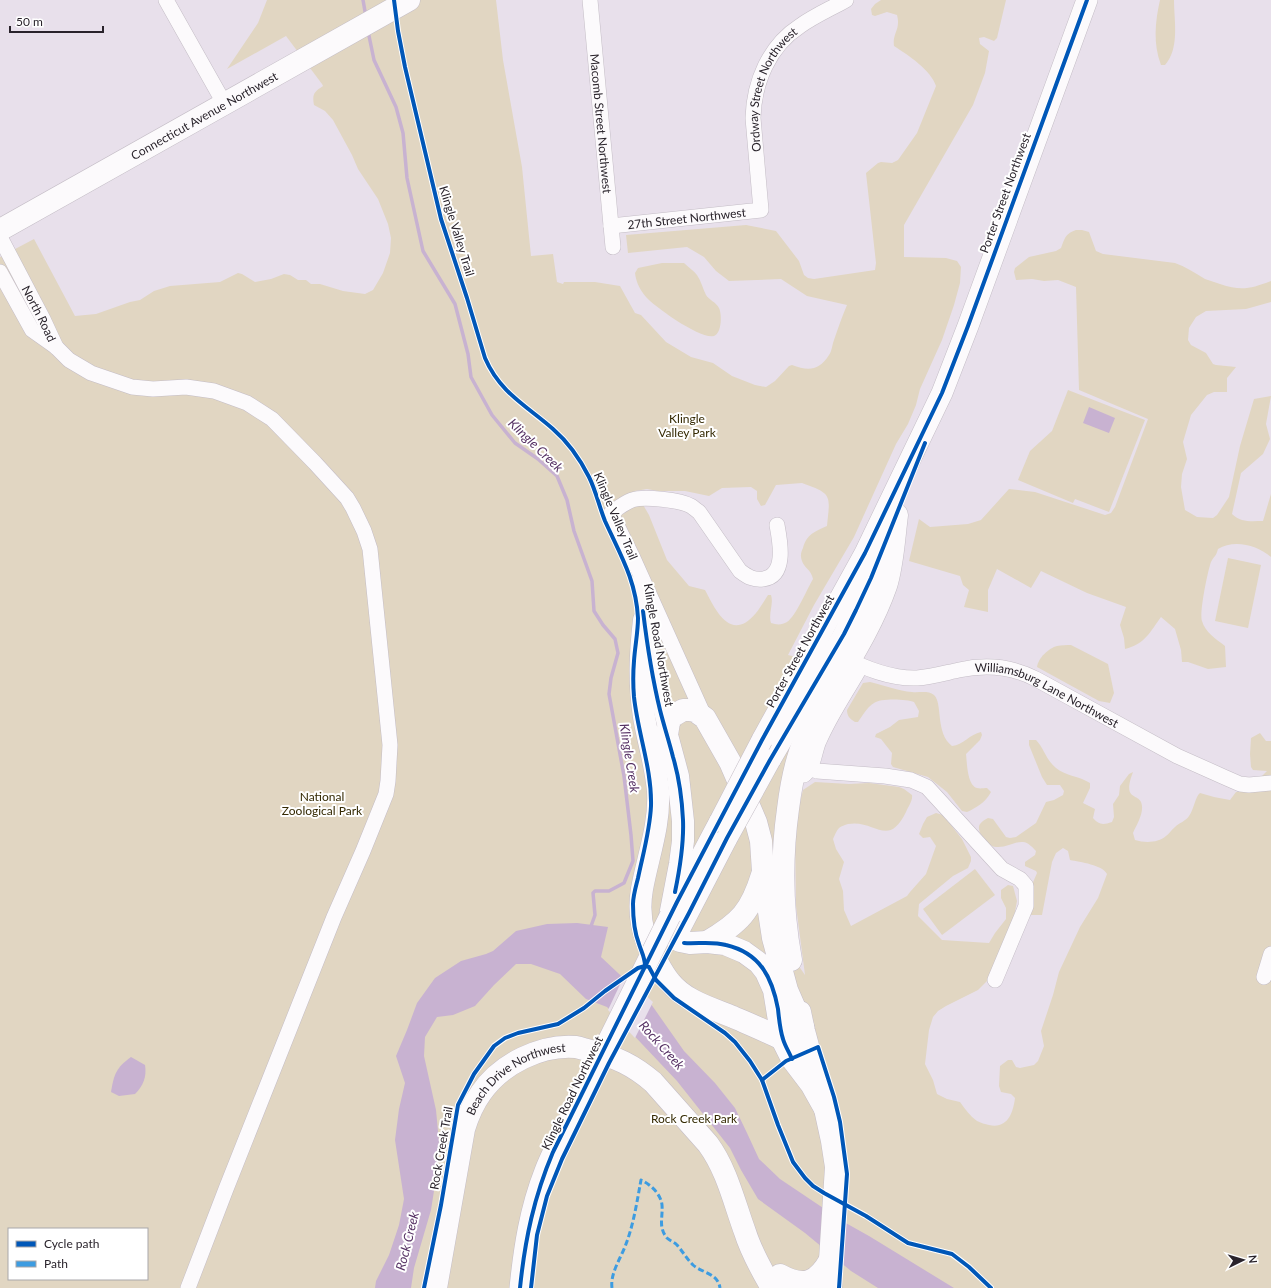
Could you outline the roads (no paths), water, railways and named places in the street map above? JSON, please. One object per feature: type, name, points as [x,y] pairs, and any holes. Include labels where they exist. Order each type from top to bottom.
[{"type":"main road","name":"Connecticut Avenue Northwest","points":[[0,230],[246,90],[409,0]]},
{"type":"main road","name":"Porter Street Northwest","points":[[678,907],[723,830],[840,655],[865,553],[942,393],[1087,0]]},
{"type":"main road","name":"Porter Street Northwest","points":[[897,515],[934,422],[942,393]]},
{"type":"main road","points":[[803,1029],[786,920],[783,874],[785,828],[792,783],[796,764],[805,739],[840,655],[875,612],[886,586],[890,569],[897,515]]},
{"type":"main road","points":[[644,620],[640,680],[644,718],[658,790],[656,831],[640,904],[642,928],[649,947],[662,971],[670,982],[695,1002],[782,1039],[803,1029]]},
{"type":"main road","name":"Porter Street Northwest","points":[[723,830],[762,740],[840,655]]},
{"type":"main road","points":[[822,1288],[827,1276],[830,1260],[836,1167],[825,1109],[813,1061],[803,1029],[787,990],[774,945],[763,872],[761,842],[756,822],[730,762],[705,718],[695,711],[683,710],[673,716],[669,722],[667,735],[678,776],[683,821],[678,907],[671,928],[676,938],[684,943],[706,942],[725,944],[735,947],[759,963],[766,972],[774,990],[782,1039],[792,1059],[811,1084],[825,1109]]},
{"type":"main road","points":[[706,942],[725,932],[741,918],[753,901],[763,872]]},
{"type":"main road","name":"Klingle Road Northwest","points":[[531,1288],[537,1235],[547,1196],[583,1104],[678,907]]},
{"type":"main road","name":"Klingle Road Northwest","points":[[520,1288],[525,1244],[534,1203],[545,1170],[676,938]]},
{"type":"main road","name":"Beach Drive Northwest","points":[[436,1288],[463,1136],[471,1110],[482,1092],[495,1077],[511,1065],[532,1055],[554,1049],[577,1047],[610,1056],[633,1067],[652,1082],[708,1144],[718,1159],[729,1185],[768,1248],[780,1284]]},
{"type":"main road","points":[[780,1284],[790,1283],[800,1286],[807,1286],[821,1275],[830,1260]]},
{"type":"main road","points":[[830,1260],[832,1288]]},
{"type":"street","points":[[166,0],[224,103]]},
{"type":"street","name":"Macomb Street Northwest","points":[[590,0],[612,247]]},
{"type":"street","name":"Ordway Street Northwest","points":[[762,210],[754,113],[757,86],[764,68],[777,48],[791,32],[846,0]]},
{"type":"street","name":"27th Street Northwest","points":[[611,226],[762,210]]},
{"type":"street","name":"North Road","points":[[0,237],[56,347]]},
{"type":"street","name":"North Road","points":[[0,272],[32,330],[56,347]]},
{"type":"street","points":[[56,347],[69,360],[91,373],[112,381],[132,387],[153,389],[186,387],[214,391],[247,403],[259,410],[272,419],[347,498],[364,531],[370,549],[390,745],[386,794],[334,917],[188,1288]]},
{"type":"street","name":"Klingle Road Northwest","points":[[705,718],[634,558],[611,513],[620,506],[634,500],[654,498],[691,506],[699,512],[740,571],[748,577],[756,580],[766,579],[774,574],[777,568],[781,555],[781,548],[777,525]]},
{"type":"street","name":"Klingle Road Northwest","points":[[634,558],[653,676],[667,735]]},
{"type":"street","name":"Porter Street Northwest","points":[[810,768],[818,742],[827,724],[840,655]]},
{"type":"street","name":"Williamsburg Lane Northwest","points":[[840,655],[883,673],[907,678],[926,677],[983,666],[1001,667],[1019,671],[1036,678],[1177,756],[1240,784],[1249,785],[1271,783]]},
{"type":"street","points":[[792,783],[807,773],[810,768],[823,772],[885,776],[911,780],[927,787],[1002,869],[1020,879],[1026,886],[1026,906],[995,980]]},
{"type":"street","points":[[1264,977],[1271,954]]},
{"type":"water","points":[[1089,407],[1115,418],[1109,433],[1083,423]]},
{"type":"water","name":"Rock Creek","points":[[577,923],[608,927],[601,957],[651,1004],[684,1051],[715,1083],[735,1108],[759,1159],[780,1179],[844,1222],[954,1288],[878,1288],[851,1271],[805,1233],[758,1199],[730,1148],[677,1081],[607,1007],[586,999],[560,974],[531,964],[516,964],[475,1006],[453,1015],[437,1017],[425,1037],[424,1056],[436,1110],[439,1142],[436,1178],[431,1210],[414,1268],[411,1288],[375,1288],[376,1281],[389,1255],[399,1225],[404,1199],[395,1140],[399,1109],[405,1083],[396,1056],[417,1003],[435,978],[461,961],[493,951],[516,931],[547,924]]},
{"type":"water","points":[[131,1057],[145,1065],[144,1081],[135,1094],[119,1096],[111,1092],[113,1080],[119,1068]]},
{"type":"waterway","name":"Klingle Creek","points":[[363,0],[366,17]]},
{"type":"waterway","name":"Klingle Creek","points":[[368,31],[374,60],[396,107],[403,133],[407,178],[423,251],[455,304],[468,354],[471,377],[492,415],[515,443],[538,459],[557,476],[567,500],[574,531],[592,581],[594,611],[615,639],[618,653],[611,678],[609,694],[624,776],[633,861],[624,883],[609,891],[595,891],[593,893],[595,915],[590,929]]},
{"type":"park label","name":"Klingle Valley Park","points":[[687,425]]},
{"type":"park label","name":"National Zoological Park","points":[[322,803]]},
{"type":"park label","name":"Rock Creek Park","points":[[694,1118]]}]
